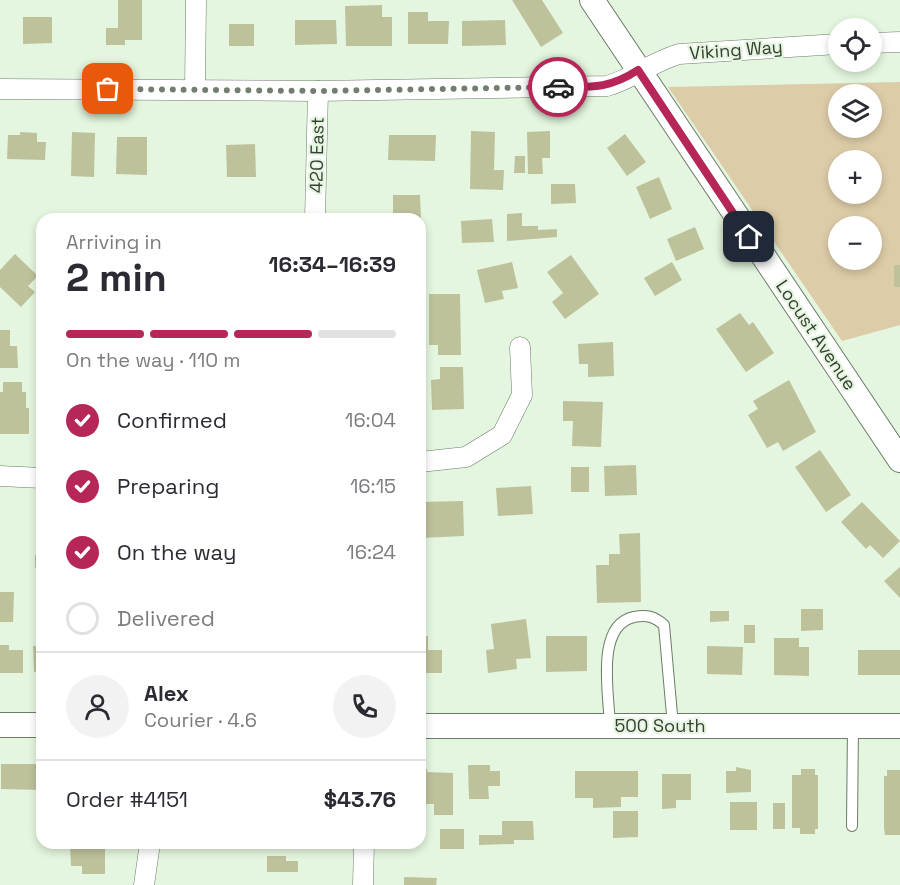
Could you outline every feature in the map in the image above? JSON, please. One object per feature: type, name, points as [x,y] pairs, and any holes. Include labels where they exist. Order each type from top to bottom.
[{"type":"street","points":[[195,89],[196,0]]},
{"type":"street","name":"Locust Avenue","points":[[592,0],[900,460]]},
{"type":"street","points":[[882,43],[900,42]]},
{"type":"street","name":"Viking Way","points":[[0,89],[318,91],[607,86],[619,82],[638,70],[679,54],[828,45]]},
{"type":"street","name":"420 East","points":[[315,213],[318,91]]},
{"type":"street","points":[[426,461],[466,457],[502,435],[522,395],[520,347]]},
{"type":"street","points":[[0,476],[36,478]]},
{"type":"street","points":[[0,725],[36,725]]},
{"type":"street","name":"500 South","points":[[426,726],[900,726]]},
{"type":"street","points":[[144,885],[149,849]]},
{"type":"street","points":[[363,885],[364,849]]},
{"type":"lane","points":[[610,726],[608,647],[617,626],[624,620],[647,615],[657,618],[664,625],[673,726]]},
{"type":"lane","points":[[852,826],[853,726]]},
{"type":"shaded area","points":[[900,82],[900,325],[842,341],[668,87]]},
{"type":"building","points":[[118,0],[142,0],[142,40],[125,40],[125,45],[106,45],[106,28],[118,28]]},
{"type":"building","points":[[512,0],[542,0],[563,33],[541,47]]},
{"type":"building","points":[[382,5],[382,17],[392,17],[392,46],[346,46],[345,6]]},
{"type":"building","points":[[408,12],[428,12],[428,21],[449,21],[448,44],[408,44]]},
{"type":"building","points":[[23,17],[52,17],[52,43],[23,44]]},
{"type":"building","points":[[295,20],[336,20],[337,44],[295,45]]},
{"type":"building","points":[[505,20],[506,45],[462,46],[462,21]]},
{"type":"building","points":[[229,24],[254,24],[254,46],[229,46]]},
{"type":"building","points":[[471,131],[495,132],[494,170],[504,170],[503,190],[470,189]]},
{"type":"building","points":[[550,131],[550,158],[542,158],[543,174],[528,174],[527,132]]},
{"type":"building","points":[[20,132],[37,133],[37,142],[46,142],[45,160],[7,159],[8,135],[20,135]]},
{"type":"building","points":[[72,132],[95,133],[94,177],[71,176]]},
{"type":"building","points":[[625,134],[646,162],[627,176],[607,148]]},
{"type":"building","points":[[389,135],[436,135],[435,161],[388,160]]},
{"type":"building","points":[[117,137],[147,137],[147,175],[116,174]]},
{"type":"building","points":[[255,144],[256,177],[227,177],[226,145]]},
{"type":"building","points":[[515,156],[525,156],[525,173],[514,173]]},
{"type":"building","points":[[659,177],[672,209],[650,219],[636,187]]},
{"type":"building","points":[[551,184],[575,184],[576,203],[551,204]]},
{"type":"building","points":[[393,195],[420,195],[421,213],[393,213]]},
{"type":"building","points":[[522,213],[522,226],[538,226],[538,230],[557,229],[557,237],[507,241],[507,214]]},
{"type":"building","points":[[492,219],[494,242],[462,243],[461,221]]},
{"type":"building","points":[[695,227],[704,249],[676,261],[667,239]]},
{"type":"building","points":[[15,254],[36,274],[36,278],[28,286],[35,292],[21,307],[0,287],[0,270]]},
{"type":"building","points":[[571,255],[599,294],[565,319],[552,302],[563,293],[547,272]]},
{"type":"building","points":[[512,262],[518,288],[502,291],[504,299],[485,303],[477,270]]},
{"type":"building","points":[[672,262],[682,280],[655,296],[644,278]]},
{"type":"building","points":[[894,265],[900,265],[900,287],[894,287]]},
{"type":"building","points":[[429,294],[460,294],[461,355],[438,355],[438,345],[429,345]]},
{"type":"building","points":[[740,313],[749,325],[753,322],[774,353],[746,372],[716,329]]},
{"type":"building","points":[[0,330],[10,330],[10,346],[17,346],[18,368],[0,368]]},
{"type":"building","points":[[613,342],[614,376],[588,377],[588,364],[579,364],[578,344]]},
{"type":"building","points":[[440,367],[463,367],[464,409],[432,410],[431,380],[440,379]]},
{"type":"building","points":[[789,380],[816,432],[783,451],[778,442],[767,448],[748,415],[758,409],[753,401]]},
{"type":"building","points":[[3,382],[22,382],[22,392],[26,392],[26,408],[29,408],[29,434],[0,434],[0,392],[3,392]]},
{"type":"building","points":[[563,401],[603,402],[601,447],[572,446],[573,421],[563,421]]},
{"type":"building","points":[[820,450],[851,495],[826,512],[795,467]]},
{"type":"building","points":[[636,465],[637,495],[605,496],[604,466]]},
{"type":"building","points":[[571,467],[589,467],[589,492],[571,492]]},
{"type":"building","points":[[531,486],[533,514],[498,516],[496,488]]},
{"type":"building","points":[[463,501],[464,536],[426,538],[426,502]]},
{"type":"building","points":[[862,502],[900,541],[883,558],[870,545],[866,549],[841,522]]},
{"type":"building","points":[[640,533],[641,602],[597,603],[596,565],[609,565],[609,554],[620,554],[619,534]]},
{"type":"building","points":[[900,567],[900,598],[884,581]]},
{"type":"building","points":[[0,592],[14,592],[13,622],[0,622]]},
{"type":"building","points":[[801,609],[823,609],[823,630],[801,631]]},
{"type":"building","points":[[710,611],[729,611],[729,621],[710,622]]},
{"type":"building","points":[[526,619],[531,658],[516,659],[517,669],[488,673],[486,650],[494,649],[491,624]]},
{"type":"building","points":[[744,625],[755,625],[755,643],[744,643]]},
{"type":"building","points":[[426,636],[428,636],[428,650],[442,650],[442,673],[426,673]]},
{"type":"building","points":[[546,636],[587,636],[587,671],[546,672]]},
{"type":"building","points":[[774,638],[799,638],[799,647],[809,647],[809,676],[774,675]]},
{"type":"building","points":[[0,645],[9,645],[9,650],[23,650],[23,673],[0,673]]},
{"type":"building","points":[[33,646],[36,646],[36,672],[34,672]]},
{"type":"building","points":[[707,646],[743,647],[742,675],[707,674]]},
{"type":"building","points":[[858,650],[900,650],[900,675],[858,675]]},
{"type":"building","points":[[1,764],[36,764],[36,790],[1,789]]},
{"type":"building","points":[[468,765],[490,765],[490,771],[500,771],[500,786],[488,786],[489,799],[469,799]]},
{"type":"building","points":[[736,767],[751,770],[751,792],[726,793],[726,771],[736,771]]},
{"type":"building","points":[[426,769],[427,772],[453,773],[453,815],[434,815],[434,804],[426,804]]},
{"type":"building","points":[[801,769],[815,769],[815,775],[818,775],[818,829],[815,829],[815,834],[800,834],[800,828],[792,828],[792,775],[801,775]]},
{"type":"building","points":[[887,770],[900,770],[900,835],[885,835],[884,776],[887,776]]},
{"type":"building","points":[[575,771],[638,771],[638,797],[621,797],[621,807],[593,808],[593,798],[575,798]]},
{"type":"building","points":[[662,774],[691,774],[691,800],[676,800],[676,808],[662,809]]},
{"type":"building","points":[[730,802],[757,802],[757,830],[730,830]]},
{"type":"building","points":[[773,803],[785,803],[785,829],[773,829]]},
{"type":"building","points":[[613,811],[638,811],[638,837],[613,838]]},
{"type":"building","points":[[502,821],[533,821],[534,840],[514,840],[514,844],[479,845],[479,835],[502,835]]},
{"type":"building","points":[[440,829],[464,829],[464,849],[440,849]]},
{"type":"building","points":[[70,849],[105,849],[105,874],[82,874],[82,866],[71,866]]},
{"type":"building","points":[[267,856],[286,856],[286,861],[298,861],[298,872],[267,872]]},
{"type":"building","points":[[404,877],[437,878],[436,885],[404,885]]},
{"type":"way so far","points":[[108,89],[318,91],[558,87]]},
{"type":"route","points":[[558,87],[607,86],[619,82],[638,70],[749,237]]}]
